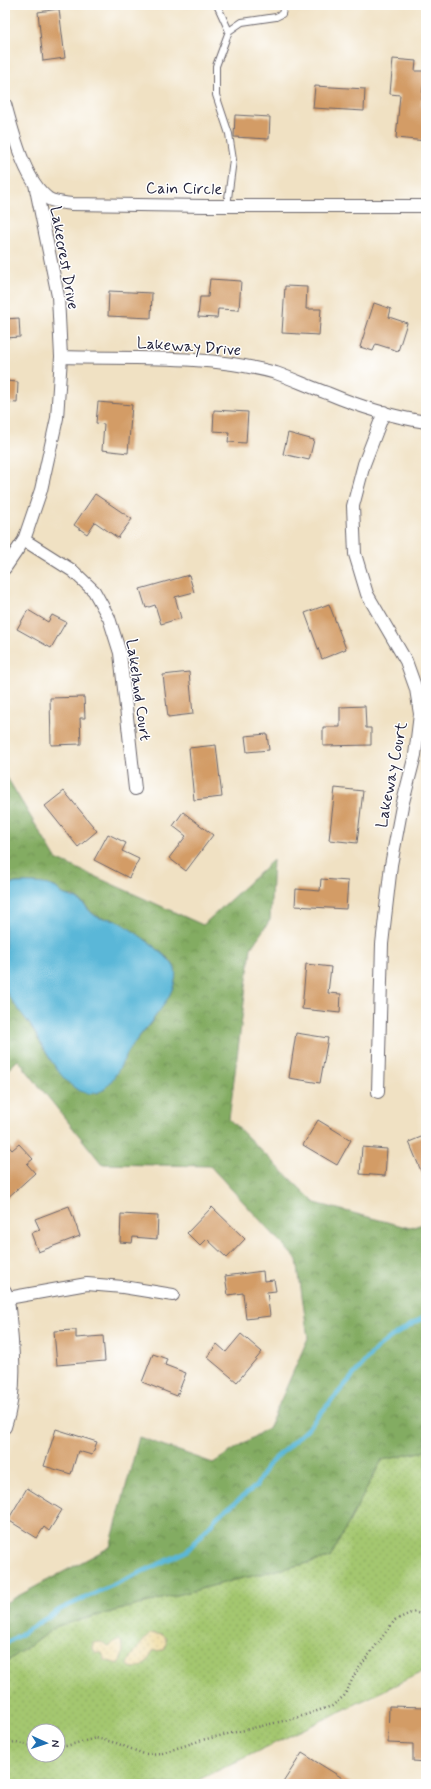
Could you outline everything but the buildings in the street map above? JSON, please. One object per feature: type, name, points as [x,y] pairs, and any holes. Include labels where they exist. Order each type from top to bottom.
[{"type":"street","name":"Cain Circle","points":[[5,104],[17,148],[34,183],[50,200],[71,204],[426,206]]},
{"type":"street","name":"Lakecrest Drive","points":[[5,568],[24,540],[41,490],[57,418],[61,357],[58,296],[34,183]]},
{"type":"street","name":"Lakeway Drive","points":[[61,357],[193,360],[235,365],[276,374],[329,394],[405,419],[426,422]]},
{"type":"street","name":"Lakeway Court","points":[[378,1092],[382,944],[390,873],[402,806],[415,755],[420,714],[416,689],[406,661],[366,594],[355,554],[353,506],[364,464],[384,412]]},
{"type":"street","name":"Lakeland Court","points":[[24,540],[73,571],[94,592],[108,618],[120,653],[135,789]]},
{"type":"street","points":[[5,1427],[10,1413],[13,1358],[6,1294],[87,1284],[123,1287],[173,1295]]},
{"type":"lane","points":[[218,5],[228,31]]},
{"type":"lane","points":[[228,206],[232,176],[231,145],[216,95],[216,66],[228,31],[242,22],[276,17],[282,14],[284,5]]},
{"type":"path","points":[[66,1746],[96,1738],[116,1743],[144,1754],[162,1753],[202,1740],[296,1718],[332,1706],[344,1696],[356,1672],[395,1620],[413,1612],[426,1615]]},
{"type":"path","points":[[5,1741],[26,1745]]},
{"type":"green space","points":[[5,774],[56,859],[203,925],[273,860],[270,920],[251,948],[229,1119],[315,1203],[410,1228],[426,1223],[426,1451],[382,1460],[330,1558],[243,1578],[57,1626],[5,1663],[5,1603],[110,1547],[139,1437],[213,1463],[269,1427],[308,1338],[297,1260],[210,1166],[102,1164],[18,1060],[5,1072],[5,989],[32,1028],[51,1061],[117,1071],[131,1046],[151,1023],[169,995],[175,969],[171,961],[157,949],[114,919],[101,918],[93,914],[82,902],[73,896],[64,895],[55,887],[42,884],[17,883],[5,885]]},
{"type":"green space","points":[[426,1451],[426,1675],[422,1672],[190,1784],[5,1784],[5,1663],[57,1626],[243,1578],[330,1558],[382,1460]]},
{"type":"sand","points":[[151,1633],[163,1635],[166,1642],[164,1650],[153,1651],[147,1662],[139,1668],[130,1667],[128,1664],[132,1655]]},
{"type":"sand","points":[[119,1640],[123,1648],[123,1652],[118,1664],[105,1660],[102,1653],[95,1652],[93,1648],[93,1643],[102,1642],[109,1647],[115,1641]]},
{"type":"water","points":[[17,883],[37,883],[52,886],[61,893],[79,901],[97,917],[113,919],[121,923],[158,950],[166,957],[175,969],[175,978],[167,999],[132,1046],[117,1073],[102,1091],[96,1093],[85,1093],[75,1088],[66,1080],[50,1059],[29,1024],[6,992],[4,980],[5,885]]},
{"type":"waterway","points":[[5,1644],[61,1609],[187,1551],[218,1516],[256,1486],[267,1466],[307,1429],[375,1350],[391,1337],[426,1316]]}]
